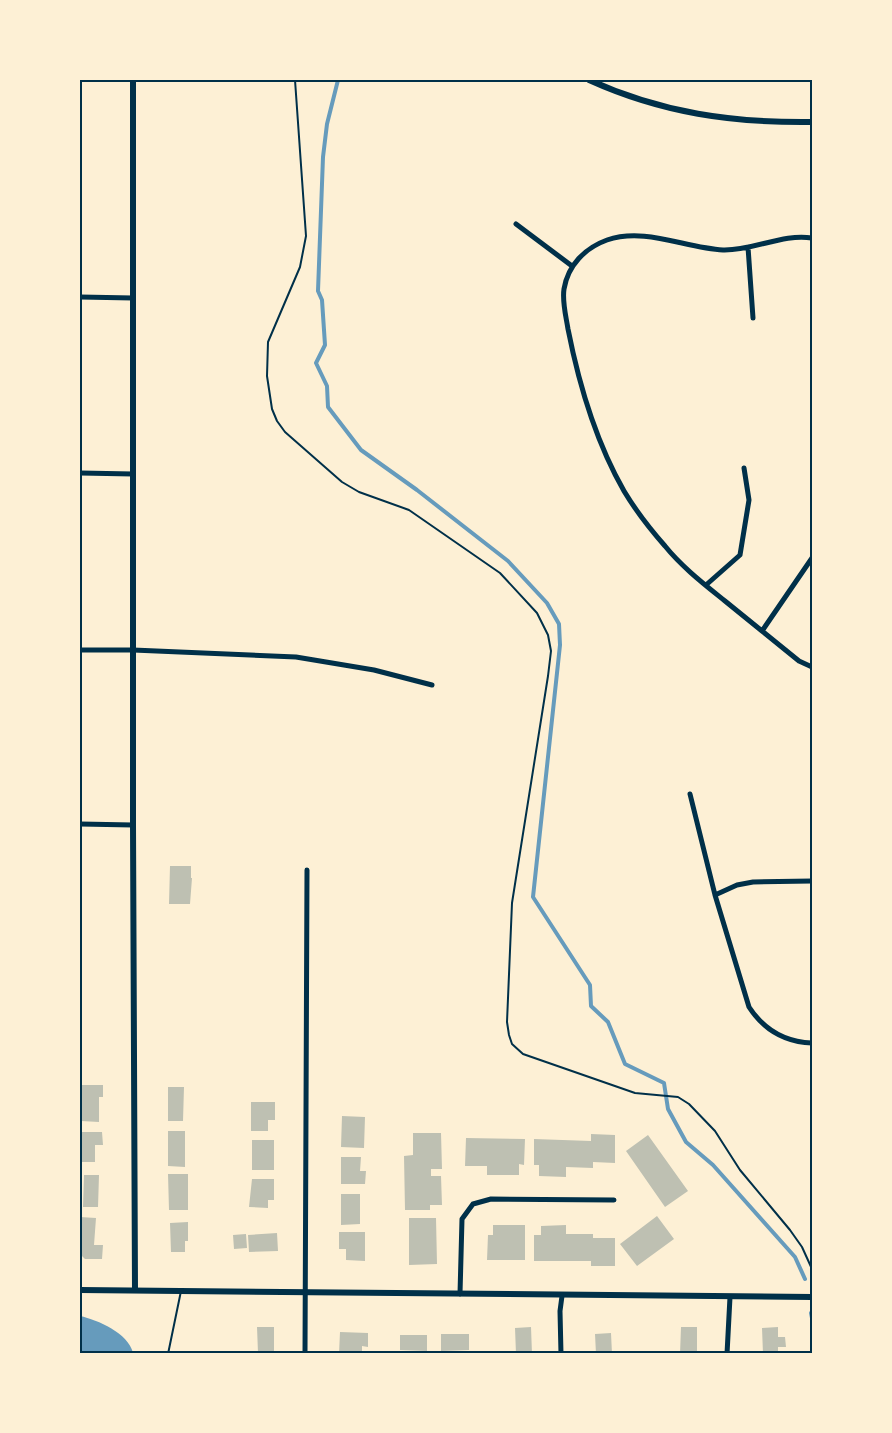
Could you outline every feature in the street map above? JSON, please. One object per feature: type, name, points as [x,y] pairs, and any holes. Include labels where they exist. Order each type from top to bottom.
[{"type":"street","points":[[133,80],[135,1290]]},
{"type":"street","points":[[589,80],[623,95],[705,116],[752,121],[813,122]]},
{"type":"street","points":[[516,224],[572,266]]},
{"type":"street","points":[[813,238],[799,237],[724,250],[637,235],[621,236],[585,251],[572,266],[566,281],[564,297],[571,345],[582,387],[608,461],[644,521],[666,548],[706,585],[799,661],[813,667]]},
{"type":"street","points":[[748,247],[753,318]]},
{"type":"street","points":[[80,297],[134,298]]},
{"type":"street","points":[[706,585],[740,555],[749,500],[744,468]]},
{"type":"street","points":[[80,473],[134,474]]},
{"type":"street","points":[[762,631],[813,558]]},
{"type":"street","points":[[80,650],[296,657],[374,670],[432,686]]},
{"type":"street","points":[[690,794],[715,895],[749,1007],[767,1028],[787,1039],[813,1043]]},
{"type":"street","points":[[80,825],[133,825]]},
{"type":"street","points":[[305,1353],[307,870]]},
{"type":"street","points":[[715,895],[736,885],[753,882],[813,880]]},
{"type":"street","points":[[460,1294],[462,1219],[473,1204],[491,1198],[614,1200]]},
{"type":"street","points":[[80,1290],[813,1298]]},
{"type":"street","points":[[561,1353],[562,1296]]},
{"type":"street","points":[[727,1353],[730,1297]]},
{"type":"lane","points":[[168,1353],[181,1291]]},
{"type":"path","points":[[295,80],[306,236],[300,267],[268,342],[267,376],[272,409],[277,421],[285,432],[342,482],[359,492],[409,510],[500,573],[537,613],[548,635],[551,651],[512,903],[508,1035],[512,1044],[523,1054],[635,1093],[678,1098],[689,1104],[715,1131],[740,1170],[790,1230],[813,1269]]},
{"type":"water","points":[[80,1316],[111,1328],[125,1339],[133,1353],[80,1353]]},
{"type":"building","points":[[170,866],[191,866],[190,904],[169,904]]},
{"type":"building","points":[[81,1085],[103,1085],[103,1097],[99,1097],[99,1122],[81,1121]]},
{"type":"building","points":[[168,1087],[184,1087],[183,1121],[168,1121]]},
{"type":"building","points":[[251,1102],[275,1102],[275,1120],[268,1120],[268,1131],[251,1131]]},
{"type":"building","points":[[342,1116],[365,1117],[364,1148],[341,1147]]},
{"type":"building","points":[[168,1131],[185,1131],[185,1167],[168,1166]]},
{"type":"building","points":[[80,1132],[102,1132],[103,1145],[95,1145],[95,1162],[80,1162]]},
{"type":"building","points":[[413,1133],[441,1133],[442,1169],[431,1169],[431,1176],[441,1176],[442,1205],[430,1205],[430,1210],[405,1210],[404,1156],[413,1155]]},
{"type":"building","points":[[591,1134],[615,1135],[615,1163],[593,1162],[593,1168],[566,1167],[566,1177],[539,1176],[539,1165],[534,1165],[534,1139],[591,1141]]},
{"type":"building","points":[[648,1135],[688,1191],[665,1207],[626,1151]]},
{"type":"building","points":[[466,1138],[525,1139],[524,1165],[519,1164],[519,1175],[487,1175],[487,1166],[465,1166]]},
{"type":"building","points":[[252,1140],[274,1140],[274,1170],[252,1170]]},
{"type":"building","points":[[341,1157],[361,1157],[360,1171],[366,1171],[365,1184],[341,1184]]},
{"type":"building","points":[[168,1174],[188,1174],[188,1210],[169,1210]]},
{"type":"building","points":[[84,1175],[99,1175],[98,1207],[83,1207]]},
{"type":"building","points":[[252,1179],[274,1179],[274,1200],[268,1200],[268,1208],[249,1207]]},
{"type":"building","points":[[341,1194],[360,1194],[360,1224],[341,1225]]},
{"type":"building","points":[[657,1216],[674,1239],[637,1266],[620,1244]]},
{"type":"building","points":[[80,1217],[96,1218],[94,1245],[103,1245],[102,1259],[85,1259],[80,1254]]},
{"type":"building","points":[[409,1218],[436,1218],[437,1264],[409,1265]]},
{"type":"building","points":[[188,1222],[188,1241],[185,1241],[185,1252],[171,1252],[170,1223]]},
{"type":"building","points":[[493,1225],[525,1225],[525,1260],[487,1260],[488,1235],[493,1235]]},
{"type":"building","points":[[566,1225],[566,1234],[593,1234],[593,1238],[615,1238],[615,1266],[591,1266],[591,1261],[534,1261],[534,1235],[541,1235],[541,1226]]},
{"type":"building","points":[[339,1232],[365,1232],[365,1261],[346,1260],[346,1249],[339,1249]]},
{"type":"building","points":[[277,1233],[278,1251],[249,1252],[248,1235]]},
{"type":"building","points":[[246,1234],[247,1248],[234,1249],[233,1235]]},
{"type":"building","points":[[257,1327],[274,1327],[274,1353],[258,1353]]},
{"type":"building","points":[[531,1327],[532,1354],[516,1354],[515,1328]]},
{"type":"building","points":[[681,1327],[697,1327],[697,1354],[680,1354]]},
{"type":"building","points":[[778,1327],[778,1337],[785,1337],[786,1347],[778,1347],[778,1354],[763,1354],[762,1328]]},
{"type":"building","points":[[340,1332],[368,1333],[368,1347],[362,1346],[362,1354],[339,1354]]},
{"type":"building","points":[[611,1333],[612,1354],[596,1354],[595,1334]]},
{"type":"building","points":[[441,1334],[469,1334],[469,1350],[441,1351]]},
{"type":"building","points":[[400,1335],[427,1335],[427,1351],[400,1350]]},
{"type":"waterway","points":[[338,80],[327,124],[323,157],[318,291],[322,300],[325,345],[316,363],[327,386],[328,407],[361,450],[417,490],[508,561],[547,603],[559,624],[560,645],[533,897],[590,985],[591,1006],[608,1022],[625,1064],[664,1083],[668,1109],[686,1142],[713,1165],[795,1257],[805,1279]]},
{"type":"waterway","points":[[811,1313],[812,1318]]}]
